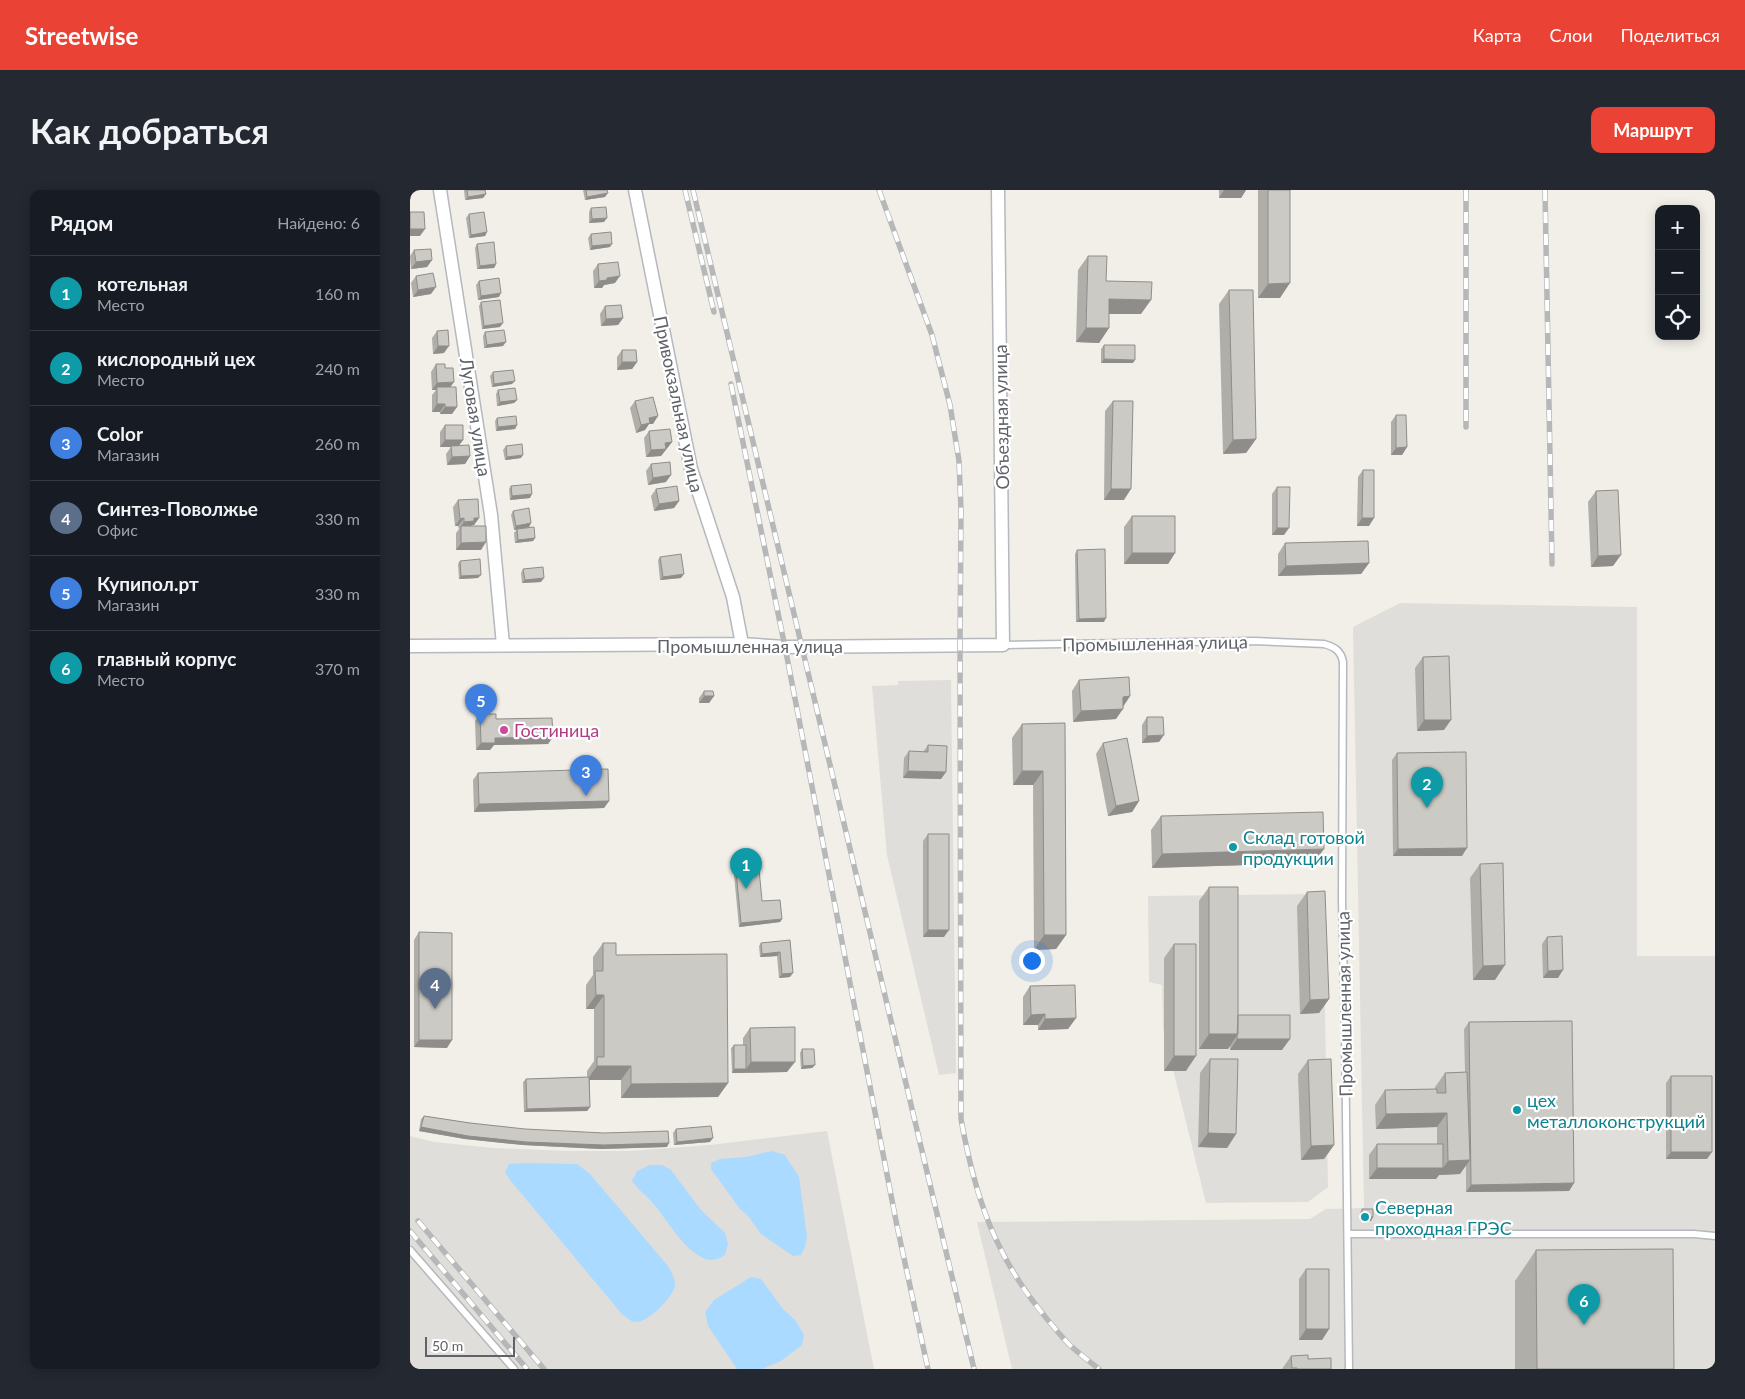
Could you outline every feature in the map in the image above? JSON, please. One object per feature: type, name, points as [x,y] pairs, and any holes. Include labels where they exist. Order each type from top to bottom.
[{"type":"street","name":"Луговая улица","points":[[440,190],[491,515],[502,645]]},
{"type":"street","name":"Привокзальная улица","points":[[635,190],[691,469],[733,597],[742,644]]},
{"type":"street","name":"Объездная улица","points":[[998,190],[1003,645]]},
{"type":"street","name":"Промышленная улица","points":[[410,646],[742,644],[786,647],[1003,645]]},
{"type":"lane","name":"Промышленная улица","points":[[1003,645],[1254,641],[1324,644],[1340,652],[1343,662],[1342,900],[1348,1234]]},
{"type":"lane","points":[[1349,1369],[1348,1234],[1694,1234],[1715,1236]]},
{"type":"lane","points":[[410,1250],[514,1369]]},
{"type":"shaded area","points":[[1400,603],[1637,607],[1637,956],[1715,956],[1715,1369],[1012,1369],[977,1222],[1310,1219],[1326,1209],[1364,1208],[1353,627]]},
{"type":"shaded area","points":[[951,680],[956,1073],[939,1075],[887,855],[872,686],[898,685],[898,681]]},
{"type":"shaded area","points":[[1323,894],[1328,1187],[1308,1202],[1206,1203],[1163,1029],[1162,985],[1149,982],[1148,896]]},
{"type":"shaded area","points":[[827,1131],[874,1369],[410,1369],[410,1136],[434,1142],[494,1148],[629,1151],[710,1145]]},
{"type":"water","points":[[772,1151],[785,1155],[799,1177],[807,1237],[801,1255],[793,1256],[761,1234],[711,1169],[711,1163],[720,1159],[746,1157]]},
{"type":"water","points":[[509,1164],[577,1164],[590,1174],[668,1266],[675,1282],[674,1289],[666,1301],[649,1317],[633,1322],[621,1313],[510,1180],[505,1172]]},
{"type":"water","points":[[650,1165],[662,1165],[671,1170],[701,1210],[725,1233],[728,1244],[725,1255],[711,1260],[703,1258],[687,1247],[680,1239],[655,1205],[632,1181],[637,1171]]},
{"type":"water","points":[[751,1277],[761,1279],[783,1309],[796,1321],[804,1335],[802,1345],[781,1361],[762,1369],[737,1369],[708,1326],[705,1312],[714,1300]]},
{"type":"building","points":[[467,190],[485,190],[486,194],[468,197]]},
{"type":"building","points":[[586,190],[607,190],[608,193],[587,197]]},
{"type":"building","points":[[1268,190],[1290,190],[1290,283],[1268,284]]},
{"type":"building","points":[[606,207],[607,218],[592,219],[591,208]]},
{"type":"building","points":[[410,212],[424,212],[425,229],[410,229]]},
{"type":"building","points":[[484,212],[487,232],[471,235],[469,214]]},
{"type":"building","points":[[611,232],[612,244],[592,246],[591,234]]},
{"type":"building","points":[[494,242],[496,264],[480,266],[477,244]]},
{"type":"building","points":[[431,249],[432,260],[416,262],[414,250]]},
{"type":"building","points":[[1088,256],[1107,256],[1106,281],[1152,282],[1151,300],[1109,299],[1109,328],[1086,328]]},
{"type":"building","points":[[618,262],[620,276],[599,281],[598,264]]},
{"type":"building","points":[[433,273],[436,287],[418,290],[416,276]]},
{"type":"building","points":[[499,278],[501,293],[481,296],[479,281]]},
{"type":"building","points":[[1229,290],[1253,290],[1256,439],[1233,440]]},
{"type":"building","points":[[500,300],[503,323],[484,326],[481,302]]},
{"type":"building","points":[[621,305],[623,318],[606,319],[605,306]]},
{"type":"building","points":[[448,330],[449,346],[438,346],[437,331]]},
{"type":"building","points":[[504,330],[506,342],[487,345],[485,332]]},
{"type":"building","points":[[1104,345],[1135,345],[1135,360],[1104,359]]},
{"type":"building","points":[[622,350],[636,350],[637,362],[622,362]]},
{"type":"building","points":[[436,364],[445,364],[445,368],[453,368],[454,382],[437,383]]},
{"type":"building","points":[[513,370],[515,381],[494,384],[493,372]]},
{"type":"building","points":[[437,387],[456,387],[457,407],[445,407],[445,404],[437,404]]},
{"type":"building","points":[[515,388],[517,400],[500,402],[498,390]]},
{"type":"building","points":[[653,397],[658,416],[649,418],[650,423],[641,425],[635,401]]},
{"type":"building","points":[[1113,401],[1133,401],[1131,489],[1111,489]]},
{"type":"building","points":[[1396,415],[1406,415],[1407,447],[1396,448]]},
{"type":"building","points":[[516,416],[517,425],[498,427],[497,418]]},
{"type":"building","points":[[445,425],[463,425],[463,440],[445,440]]},
{"type":"building","points":[[670,429],[672,442],[665,443],[666,449],[651,450],[649,431]]},
{"type":"building","points":[[522,444],[523,455],[507,457],[506,446]]},
{"type":"building","points":[[469,445],[470,456],[452,457],[451,446]]},
{"type":"building","points":[[670,462],[671,475],[653,478],[651,464]]},
{"type":"building","points":[[1363,470],[1374,470],[1374,518],[1362,518]]},
{"type":"building","points":[[531,484],[532,494],[512,496],[511,486]]},
{"type":"building","points":[[677,486],[679,501],[659,504],[656,489]]},
{"type":"building","points":[[1277,487],[1290,487],[1289,528],[1277,528]]},
{"type":"building","points":[[1618,490],[1621,555],[1598,556],[1596,491]]},
{"type":"building","points":[[478,499],[479,518],[474,518],[474,521],[464,522],[464,518],[460,519],[458,500]]},
{"type":"building","points":[[529,508],[531,523],[516,526],[513,511]]},
{"type":"building","points":[[1132,516],[1175,516],[1175,553],[1132,553]]},
{"type":"building","points":[[461,526],[486,526],[486,542],[461,543]]},
{"type":"building","points":[[534,527],[535,538],[518,540],[517,529]]},
{"type":"building","points":[[1368,541],[1369,563],[1286,566],[1285,543]]},
{"type":"building","points":[[1105,549],[1106,618],[1079,619],[1077,550]]},
{"type":"building","points":[[681,554],[684,574],[663,577],[660,557]]},
{"type":"building","points":[[480,559],[481,575],[461,576],[460,561]]},
{"type":"building","points":[[543,567],[544,578],[525,580],[523,569]]},
{"type":"building","points":[[1449,656],[1451,720],[1424,720],[1423,657]]},
{"type":"building","points":[[1129,677],[1130,696],[1123,697],[1123,709],[1081,711],[1079,680]]},
{"type":"building","points":[[704,691],[713,691],[714,696],[704,696]]},
{"type":"building","points":[[480,714],[496,714],[496,719],[552,718],[553,737],[495,738],[495,743],[481,743]]},
{"type":"building","points":[[1147,717],[1163,717],[1164,735],[1147,736]]},
{"type":"building","points":[[1065,723],[1066,935],[1044,935],[1043,771],[1022,771],[1022,724]]},
{"type":"building","points":[[1127,738],[1139,801],[1116,806],[1103,743]]},
{"type":"building","points":[[928,745],[947,746],[946,772],[908,771],[909,751],[928,752]]},
{"type":"building","points":[[1466,752],[1467,848],[1398,849],[1397,753]]},
{"type":"building","points":[[608,769],[609,801],[479,804],[478,773]]},
{"type":"building","points":[[1323,812],[1324,849],[1162,854],[1161,816]]},
{"type":"building","points":[[928,834],[949,834],[949,930],[928,930]]},
{"type":"building","points":[[1503,863],[1505,965],[1483,966],[1480,864]]},
{"type":"building","points":[[759,869],[762,901],[780,900],[782,919],[741,923],[736,871]]},
{"type":"building","points":[[1209,887],[1238,887],[1238,1034],[1209,1034]]},
{"type":"building","points":[[1325,891],[1329,999],[1310,1000],[1307,892]]},
{"type":"building","points":[[419,932],[452,933],[452,1040],[419,1040]]},
{"type":"building","points":[[1562,936],[1563,970],[1548,971],[1547,937]]},
{"type":"building","points":[[790,940],[793,973],[782,974],[780,952],[762,954],[761,943]]},
{"type":"building","points":[[603,943],[616,943],[616,955],[727,954],[728,1083],[631,1084],[631,1066],[597,1066],[597,1057],[604,1057],[604,995],[596,995],[595,971],[603,971]]},
{"type":"building","points":[[1174,944],[1196,944],[1196,1056],[1174,1056]]},
{"type":"building","points":[[1075,985],[1076,1018],[1045,1019],[1045,1014],[1031,1015],[1030,986]]},
{"type":"building","points":[[1238,1015],[1290,1015],[1290,1039],[1237,1039]]},
{"type":"building","name":"цех металлоконструкций","points":[[1572,1021],[1574,1183],[1471,1185],[1469,1022]]},
{"type":"building","points":[[795,1027],[795,1062],[751,1062],[750,1028]]},
{"type":"building","points":[[734,1045],[746,1045],[746,1069],[734,1069]]},
{"type":"building","points":[[802,1049],[814,1049],[815,1065],[803,1066]]},
{"type":"building","points":[[1210,1059],[1238,1059],[1236,1134],[1208,1133]]},
{"type":"building","points":[[1331,1059],[1334,1145],[1311,1146],[1308,1060]]},
{"type":"building","points":[[1467,1072],[1470,1160],[1448,1161],[1447,1113],[1386,1114],[1385,1090],[1437,1089],[1437,1093],[1446,1093],[1445,1073]]},
{"type":"building","points":[[1671,1076],[1712,1076],[1712,1152],[1671,1152]]},
{"type":"building","points":[[589,1077],[590,1107],[527,1109],[526,1079]]},
{"type":"building","points":[[424,1116],[525,1129],[604,1133],[668,1131],[669,1143],[604,1145],[526,1142],[468,1136],[421,1127]]},
{"type":"building","points":[[711,1126],[713,1138],[677,1142],[676,1129]]},
{"type":"building","points":[[1377,1144],[1443,1144],[1443,1168],[1377,1168]]},
{"type":"building","points":[[1362,1209],[1373,1209],[1373,1217],[1362,1217]]},
{"type":"building","points":[[1673,1249],[1674,1369],[1537,1369],[1536,1250]]},
{"type":"building","points":[[1306,1269],[1329,1269],[1329,1329],[1306,1329]]},
{"type":"building","points":[[1308,1355],[1308,1359],[1331,1358],[1331,1369],[1292,1368],[1291,1356]]},
{"type":"railway","points":[[685,190],[714,312]]},
{"type":"railway","points":[[693,190],[974,1369]]},
{"type":"railway","points":[[879,190],[932,335],[950,405],[959,461],[961,510],[961,1119],[973,1174],[981,1200],[990,1225],[1014,1273],[1029,1296],[1062,1337],[1099,1369]]},
{"type":"railway","points":[[1466,190],[1466,427]]},
{"type":"railway","points":[[1545,190],[1552,564]]},
{"type":"railway","points":[[731,384],[785,647],[897,1226],[928,1369]]},
{"type":"railway","points":[[418,1221],[544,1369]]},
{"type":"railway","points":[[410,1231],[527,1369]]},
{"type":"place","name":"Купипол.рт","points":[[481,725]]},
{"type":"place","name":"Гостиница","points":[[504,730]]},
{"type":"place","name":"Color","points":[[586,796]]},
{"type":"place","name":"кислородный цех","points":[[1427,808]]},
{"type":"place","name":"Склад готовой продукции","points":[[1233,847]]},
{"type":"place","name":"котельная","points":[[746,889]]},
{"type":"place","name":"Синтез-Поволжье","points":[[435,1009]]},
{"type":"place","name":"цех металлоконструкций","points":[[1517,1110]]},
{"type":"place","name":"Северная проходная ГРЭС","points":[[1365,1217]]},
{"type":"place","name":"главный корпус","points":[[1584,1325]]}]
